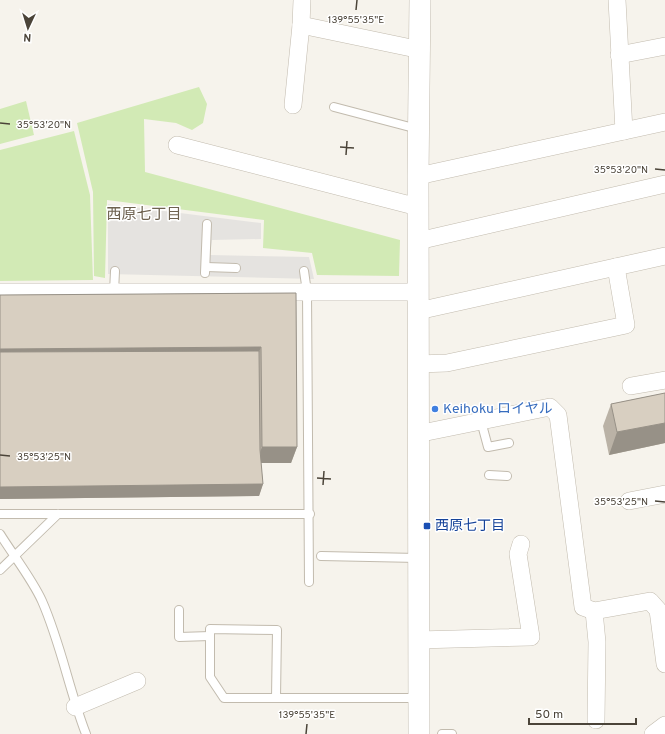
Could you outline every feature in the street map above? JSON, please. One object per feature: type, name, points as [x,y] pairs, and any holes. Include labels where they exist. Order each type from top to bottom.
[{"type":"street","points":[[293,104],[302,0]]},
{"type":"street","points":[[419,734],[418,176],[421,50],[420,0]]},
{"type":"street","points":[[618,0],[619,55],[624,131]]},
{"type":"street","points":[[301,25],[421,50]]},
{"type":"street","points":[[619,55],[665,46]]},
{"type":"street","points":[[418,176],[665,122]]},
{"type":"street","points":[[177,145],[418,208]]},
{"type":"street","points":[[418,241],[665,184]]},
{"type":"street","points":[[0,292],[307,292],[419,302],[616,267],[665,256]]},
{"type":"street","points":[[418,364],[447,363],[626,325],[616,267]]},
{"type":"street","points":[[630,386],[665,380]]},
{"type":"street","points":[[418,434],[550,407],[558,415],[583,607],[594,611],[650,601],[658,610],[665,664]]},
{"type":"street","points":[[629,500],[665,494]]},
{"type":"street","points":[[418,640],[531,637],[518,554],[521,544]]},
{"type":"street","points":[[594,611],[597,642],[596,720]]},
{"type":"street","points":[[75,707],[137,681]]},
{"type":"lane","points":[[334,107],[410,127],[419,127]]},
{"type":"lane","points":[[207,224],[206,270],[236,268]]},
{"type":"lane","points":[[114,292],[115,271]]},
{"type":"lane","points":[[304,271],[307,292],[310,514],[309,582]]},
{"type":"lane","points":[[481,421],[488,447],[509,443]]},
{"type":"lane","points":[[488,475],[507,476]]},
{"type":"lane","points":[[0,514],[310,514]]},
{"type":"lane","points":[[0,570],[58,514]]},
{"type":"lane","points":[[0,534],[41,600],[56,637],[75,707],[86,734]]},
{"type":"lane","points":[[321,556],[418,558]]},
{"type":"lane","points":[[179,610],[179,637],[210,636]]},
{"type":"lane","points":[[276,698],[277,630],[210,629],[210,677],[224,698],[276,698],[418,698]]},
{"type":"lane","points":[[442,734],[452,734]]},
{"type":"green space","points":[[199,87],[207,104],[203,123],[192,130],[176,123],[144,119],[145,172],[400,240],[399,276],[317,275],[312,253],[263,248],[264,220],[107,200],[105,278],[94,276],[93,192],[77,123]]},
{"type":"green space","points":[[26,101],[34,135],[0,144],[0,109]]},
{"type":"green space","points":[[74,131],[90,195],[93,280],[0,281],[0,150]]},
{"type":"shaded area","points":[[108,204],[261,223],[261,239],[212,240],[210,255],[309,257],[314,279],[108,274]]},
{"type":"building","points":[[296,293],[297,447],[262,447],[261,347],[0,349],[0,295]]},
{"type":"building","points":[[259,351],[260,450],[263,484],[0,487],[0,352]]},
{"type":"building","points":[[665,393],[665,423],[617,432],[611,404]]},
{"type":"place","name":"Keihoku ロイヤル","points":[[435,409]]},
{"type":"place","name":"西原七丁目","points":[[427,526]]},
{"type":"district","name":"西原七丁目","points":[[144,215]]}]
